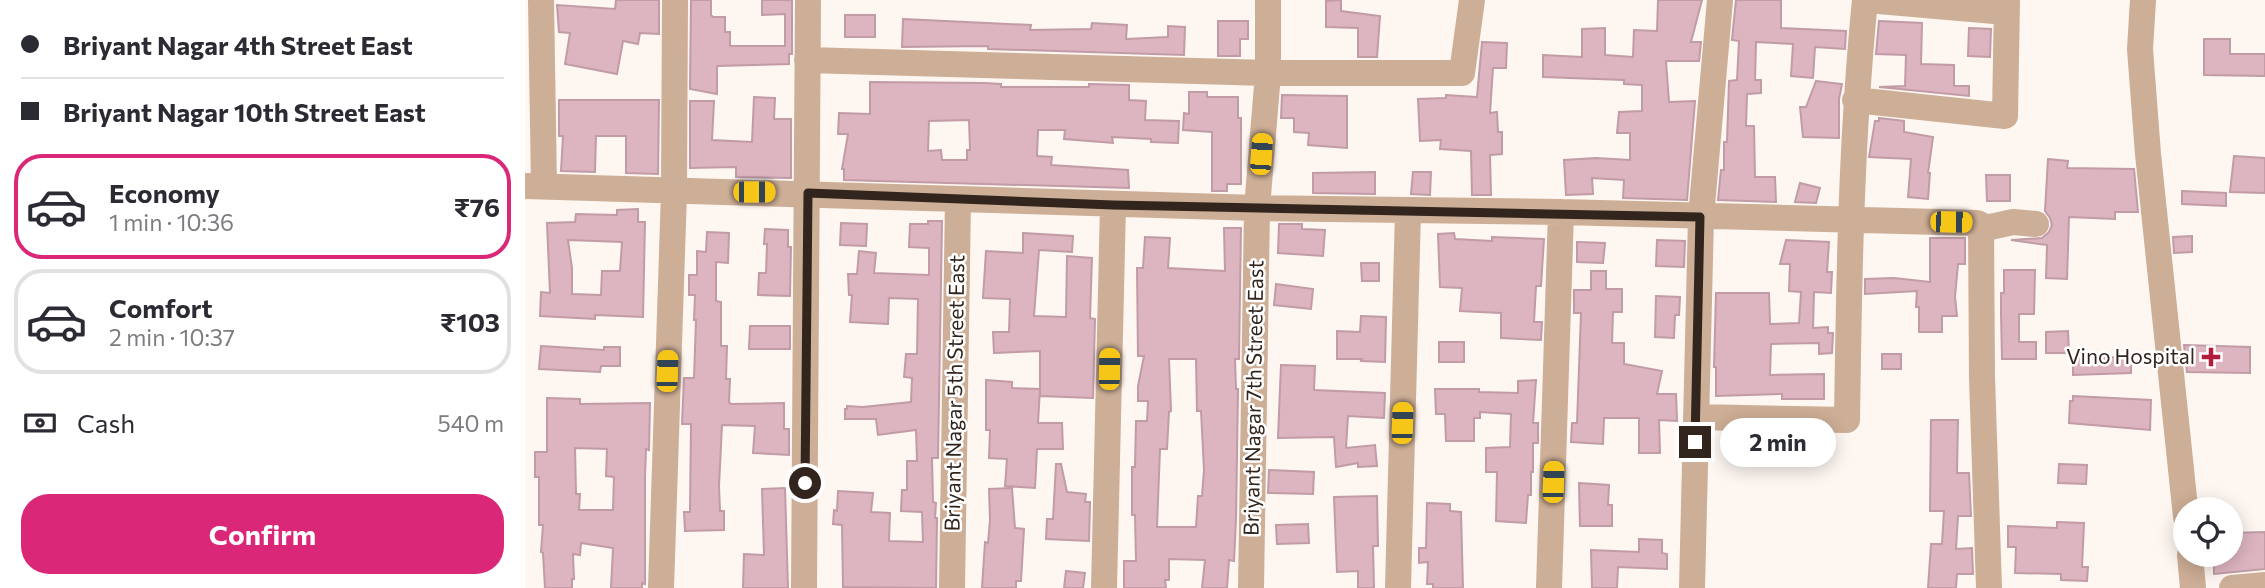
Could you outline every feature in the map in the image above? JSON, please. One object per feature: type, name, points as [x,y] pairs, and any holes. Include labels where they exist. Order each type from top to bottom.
[{"type":"street","points":[[541,0],[534,186],[1113,205],[1561,212],[1977,223],[1981,225],[1982,377],[1995,587]]},
{"type":"street","points":[[661,588],[674,192],[675,0]]},
{"type":"street","points":[[804,588],[808,0]]},
{"type":"street","name":"Briyant Nagar 7th Street East","points":[[1251,588],[1257,208],[1268,73],[1268,0]]},
{"type":"street","points":[[807,60],[1268,73],[1462,73],[1472,0]]},
{"type":"street","points":[[1692,588],[1700,217],[1720,0]]},
{"type":"street","points":[[1696,417],[1847,420],[1855,100],[1866,0],[2006,6],[2005,116],[1855,100]]},
{"type":"street","points":[[2143,0],[2140,49],[2148,154],[2184,497]]},
{"type":"street","name":"Briyant Nagar 5th Street East","points":[[952,588],[958,199]]},
{"type":"street","points":[[1104,588],[1113,205]]},
{"type":"street","points":[[1398,588],[1408,211]]},
{"type":"street","points":[[1549,588],[1561,212]]},
{"type":"street","points":[[1981,229],[2013,222],[2036,224]]},
{"type":"street","points":[[2191,567],[2193,588]]},
{"type":"street","points":[[2232,588],[2265,585]]},
{"type":"building","points":[[616,0],[659,0],[659,34],[640,33],[638,44],[623,41],[617,74],[565,64],[570,33],[559,32],[557,5],[615,9]]},
{"type":"building","points":[[691,0],[711,0],[711,15],[725,17],[725,32],[730,32],[730,46],[785,46],[785,14],[762,15],[762,0],[792,0],[792,54],[789,54],[789,64],[717,66],[717,94],[690,89]]},
{"type":"building","points":[[1341,0],[1341,11],[1380,16],[1377,57],[1358,57],[1358,28],[1326,27],[1326,1]]},
{"type":"building","points":[[1658,0],[1702,0],[1691,42],[1701,42],[1699,61],[1666,61],[1669,102],[1695,101],[1687,200],[1623,198],[1624,180],[1592,178],[1593,194],[1566,195],[1564,160],[1630,160],[1630,133],[1617,133],[1619,112],[1642,111],[1642,85],[1624,84],[1624,80],[1543,77],[1543,55],[1582,57],[1582,29],[1605,28],[1605,55],[1633,57],[1634,30],[1657,31]]},
{"type":"building","points":[[1736,0],[1781,0],[1781,28],[1846,31],[1845,49],[1815,47],[1813,78],[1791,76],[1793,44],[1756,42],[1755,80],[1761,80],[1761,93],[1747,94],[1746,126],[1754,126],[1755,177],[1775,177],[1776,202],[1718,200],[1721,170],[1724,170],[1724,142],[1727,142],[1729,81],[1737,80],[1739,41],[1732,40]]},
{"type":"building","points":[[845,15],[875,15],[875,37],[845,37]]},
{"type":"building","points":[[903,19],[1031,25],[1030,30],[1091,29],[1092,23],[1127,25],[1126,39],[1168,37],[1168,26],[1185,27],[1184,55],[988,49],[988,46],[902,47]]},
{"type":"building","points":[[1218,21],[1248,21],[1248,39],[1240,39],[1240,56],[1218,56]]},
{"type":"building","points":[[1879,21],[1922,23],[1921,64],[1954,65],[1954,86],[1969,86],[1969,96],[1879,87],[1905,86],[1906,55],[1876,54]]},
{"type":"building","points":[[1969,28],[1991,29],[1990,57],[1968,56]]},
{"type":"building","points":[[2204,39],[2230,39],[2230,54],[2265,54],[2265,76],[2204,75]]},
{"type":"building","points":[[1482,42],[1507,43],[1506,68],[1493,68],[1490,113],[1497,112],[1498,132],[1502,132],[1502,154],[1490,155],[1491,195],[1472,195],[1471,151],[1440,149],[1441,140],[1420,141],[1418,99],[1446,98],[1446,95],[1477,97]]},
{"type":"building","points":[[1816,81],[1842,84],[1839,99],[1839,138],[1803,137],[1800,107],[1806,107]]},
{"type":"building","points":[[870,82],[984,83],[1001,84],[1001,87],[1129,85],[1129,100],[1146,101],[1145,120],[1179,121],[1178,143],[1112,137],[1113,143],[1064,139],[1065,130],[1038,130],[1037,156],[1052,157],[1051,165],[1128,170],[1129,188],[844,180],[842,169],[848,134],[838,134],[839,113],[870,114]],"holes":[[[969,120],[970,150],[967,150],[967,160],[942,160],[941,150],[928,151],[929,121]]]},
{"type":"building","points":[[1189,92],[1207,92],[1207,97],[1238,97],[1238,118],[1241,118],[1241,184],[1227,184],[1227,191],[1212,191],[1212,132],[1183,130],[1184,113],[1189,114]]},
{"type":"building","points":[[1282,95],[1347,96],[1347,148],[1308,145],[1309,133],[1294,132],[1294,118],[1281,118]]},
{"type":"building","points":[[754,97],[775,98],[774,119],[791,119],[791,178],[736,177],[736,167],[690,168],[690,101],[714,101],[712,140],[752,142]]},
{"type":"building","points":[[559,100],[659,100],[658,174],[626,173],[626,136],[596,136],[595,172],[561,171],[563,136],[559,136]]},
{"type":"building","points":[[1879,118],[1904,121],[1904,132],[1933,137],[1928,199],[1908,197],[1911,159],[1869,157],[1875,121],[1879,121]]},
{"type":"building","points":[[2234,156],[2265,158],[2265,193],[2230,192]]},
{"type":"building","points":[[2048,159],[2068,161],[2067,168],[2134,169],[2138,212],[2115,212],[2115,219],[2069,217],[2067,279],[2046,278],[2047,245],[2011,240],[2042,238],[2049,232],[2052,225],[2045,211]]},
{"type":"building","points":[[1375,172],[1375,194],[1313,193],[1313,173]]},
{"type":"building","points":[[1413,172],[1431,172],[1430,195],[1411,194]]},
{"type":"building","points":[[1986,175],[2010,175],[2010,201],[1987,201]]},
{"type":"building","points":[[1800,183],[1820,188],[1816,203],[1795,202]]},
{"type":"building","points":[[2182,191],[2226,193],[2226,206],[2182,204]]},
{"type":"building","points":[[638,209],[638,222],[645,222],[643,317],[595,315],[595,319],[540,316],[541,292],[550,293],[547,223],[575,222],[576,214],[617,215],[617,210]],"holes":[[[568,240],[622,242],[620,271],[602,271],[601,295],[572,294]]]},
{"type":"building","points":[[928,221],[942,221],[938,458],[932,458],[933,502],[936,503],[937,518],[936,588],[843,587],[842,525],[833,524],[838,491],[873,493],[871,512],[890,513],[889,541],[923,542],[922,512],[901,511],[902,490],[907,490],[907,461],[917,461],[916,430],[878,435],[876,419],[845,419],[845,409],[847,406],[911,402],[912,378],[904,377],[906,354],[917,354],[918,299],[889,298],[888,324],[850,322],[852,295],[849,295],[848,274],[857,274],[859,251],[876,253],[874,273],[929,275],[929,248],[909,247],[910,224],[928,224]]},
{"type":"building","points":[[841,223],[867,224],[866,246],[840,245]]},
{"type":"building","points":[[1279,224],[1302,224],[1302,229],[1325,230],[1323,256],[1278,253]]},
{"type":"building","points":[[1224,228],[1241,228],[1239,359],[1235,359],[1238,389],[1236,519],[1234,561],[1229,560],[1227,588],[1202,588],[1205,560],[1169,559],[1169,580],[1165,580],[1166,588],[1124,588],[1124,561],[1136,561],[1132,467],[1135,467],[1136,421],[1147,421],[1148,401],[1138,401],[1144,356],[1138,356],[1137,268],[1143,268],[1145,237],[1170,238],[1168,268],[1225,271]],"holes":[[[1169,359],[1196,359],[1197,411],[1201,411],[1204,470],[1202,496],[1198,496],[1196,527],[1157,527],[1160,449],[1167,449],[1171,411]]]},
{"type":"building","points":[[765,229],[788,230],[788,247],[791,247],[790,296],[758,295],[759,273],[766,273]]},
{"type":"building","points":[[707,232],[729,233],[728,263],[716,262],[716,301],[721,302],[721,346],[727,346],[726,379],[730,379],[729,402],[784,403],[784,429],[789,429],[789,455],[753,453],[755,426],[722,425],[719,486],[720,511],[724,511],[724,530],[685,531],[684,512],[690,512],[691,424],[682,424],[684,378],[694,378],[696,320],[695,295],[689,295],[689,275],[697,275],[697,251],[706,252]]},
{"type":"building","points":[[1023,233],[1073,236],[1072,252],[1039,250],[1034,316],[1066,317],[1067,256],[1092,258],[1090,318],[1095,319],[1093,398],[1040,396],[1040,351],[994,353],[993,332],[1009,332],[1010,299],[983,298],[986,251],[1023,253]]},
{"type":"building","points":[[1454,233],[1455,239],[1544,239],[1541,286],[1536,286],[1534,322],[1542,322],[1541,340],[1501,338],[1501,313],[1460,311],[1462,288],[1440,287],[1438,234]]},
{"type":"building","points":[[2192,236],[2192,252],[2174,253],[2173,237]]},
{"type":"building","points":[[1930,238],[1965,238],[1965,264],[1958,264],[1955,297],[1957,316],[1942,316],[1942,332],[1919,332],[1917,291],[1865,294],[1865,279],[1894,278],[1930,282]]},
{"type":"building","points":[[1657,240],[1685,241],[1684,267],[1656,266]]},
{"type":"building","points":[[1786,240],[1829,242],[1827,272],[1832,272],[1831,293],[1814,292],[1813,328],[1828,327],[1828,333],[1833,333],[1832,353],[1819,354],[1819,343],[1771,344],[1770,375],[1824,374],[1824,399],[1782,399],[1782,394],[1716,396],[1716,293],[1769,293],[1770,324],[1799,323],[1801,292],[1789,291],[1790,264],[1780,264]]},
{"type":"building","points":[[1577,242],[1605,243],[1603,263],[1577,262]]},
{"type":"building","points":[[1361,263],[1379,263],[1379,281],[1362,281]]},
{"type":"building","points":[[2004,270],[2035,270],[2034,314],[2019,314],[2019,342],[2036,342],[2036,359],[2002,359],[2001,293],[2004,293]]},
{"type":"building","points":[[1591,271],[1606,271],[1606,289],[1622,289],[1622,312],[1613,312],[1612,343],[1624,343],[1624,364],[1662,371],[1657,394],[1676,394],[1677,421],[1659,420],[1660,453],[1639,453],[1639,418],[1604,418],[1603,444],[1571,442],[1572,423],[1577,423],[1581,313],[1574,313],[1574,290],[1591,290]]},
{"type":"building","points":[[1276,284],[1313,289],[1311,309],[1274,305]]},
{"type":"building","points":[[1656,296],[1680,297],[1679,315],[1675,315],[1674,338],[1655,337]]},
{"type":"building","points":[[1361,316],[1386,317],[1385,362],[1337,359],[1337,331],[1360,332]]},
{"type":"building","points":[[750,326],[790,326],[790,349],[749,349]]},
{"type":"building","points":[[2068,331],[2069,353],[2046,353],[2046,332]]},
{"type":"building","points":[[1439,342],[1464,342],[1464,362],[1439,362]]},
{"type":"building","points":[[2184,345],[2250,347],[2250,373],[2187,372]]},
{"type":"building","points":[[541,346],[604,350],[604,347],[620,347],[620,366],[601,366],[600,372],[539,369]]},
{"type":"building","points":[[1882,354],[1901,354],[1901,369],[1882,369]]},
{"type":"building","points":[[2131,357],[2131,373],[2073,375],[2073,358]]},
{"type":"building","points":[[1281,365],[1315,366],[1314,390],[1385,393],[1384,418],[1348,416],[1346,448],[1375,445],[1377,466],[1358,467],[1358,463],[1336,467],[1334,437],[1278,438]]},
{"type":"building","points":[[986,380],[1012,382],[1012,388],[1040,389],[1038,423],[1062,423],[1063,449],[1037,449],[1035,488],[1005,486],[1007,459],[989,458]]},
{"type":"building","points":[[1536,380],[1533,423],[1538,423],[1538,443],[1533,443],[1531,495],[1528,495],[1526,523],[1496,521],[1497,472],[1486,472],[1486,448],[1510,447],[1511,414],[1480,412],[1480,418],[1474,418],[1474,441],[1446,441],[1445,414],[1436,414],[1435,389],[1479,389],[1479,392],[1518,393],[1518,381]]},
{"type":"building","points":[[2073,396],[2151,400],[2150,430],[2069,423],[2070,401],[2073,401]]},
{"type":"building","points":[[547,398],[580,399],[580,404],[650,403],[649,450],[646,449],[645,477],[645,584],[642,583],[642,588],[611,588],[613,548],[581,543],[580,555],[573,554],[572,588],[545,588],[541,552],[543,525],[539,525],[539,477],[535,477],[535,452],[547,452]],"holes":[[[575,448],[607,449],[606,476],[614,477],[613,510],[579,510]]]},
{"type":"building","points":[[1931,420],[1958,420],[1957,473],[1969,473],[1971,516],[1958,516],[1956,549],[1972,548],[1973,574],[1957,574],[1956,588],[1928,588],[1931,544],[1942,544],[1944,511],[1930,511]]},
{"type":"building","points":[[1056,464],[1061,464],[1067,492],[1086,494],[1085,502],[1090,502],[1089,541],[1046,539],[1047,519],[1053,519]]},
{"type":"building","points":[[2059,464],[2087,465],[2086,484],[2058,483]]},
{"type":"building","points":[[1269,470],[1314,472],[1313,494],[1268,493]]},
{"type":"building","points":[[1579,483],[1609,485],[1608,505],[1612,505],[1612,526],[1580,526]]},
{"type":"building","points":[[785,488],[788,588],[743,588],[744,554],[764,555],[762,489]]},
{"type":"building","points":[[1012,488],[1015,528],[1024,529],[1021,581],[1016,581],[1016,588],[982,588],[985,542],[988,543],[990,520],[989,489]]},
{"type":"building","points":[[1377,496],[1378,546],[1373,546],[1374,588],[1358,588],[1358,571],[1337,572],[1334,497]]},
{"type":"building","points":[[1427,503],[1450,504],[1450,511],[1461,512],[1463,588],[1433,588],[1433,584],[1427,584],[1428,562],[1419,563],[1419,548],[1426,548]]},
{"type":"building","points":[[2057,522],[2084,523],[2082,567],[2088,567],[2087,581],[2061,580],[2061,574],[2015,573],[2016,547],[2008,547],[2008,526],[2057,528]]},
{"type":"building","points":[[1308,524],[1309,543],[1277,544],[1276,525]]},
{"type":"building","points":[[2265,532],[2265,569],[2214,574],[2214,567],[2243,567],[2243,533]]},
{"type":"building","points":[[1639,539],[1662,540],[1662,553],[1667,554],[1667,569],[1618,567],[1617,588],[1592,588],[1591,550],[1639,552]]},
{"type":"building","points":[[1066,571],[1085,573],[1083,588],[1064,588]]},
{"type":"place","name":"Vino Hospital","points":[[2211,357]]},
{"type":"route","points":[[805,483],[808,193],[1113,205],[1561,212],[1700,217],[1695,442]]}]
